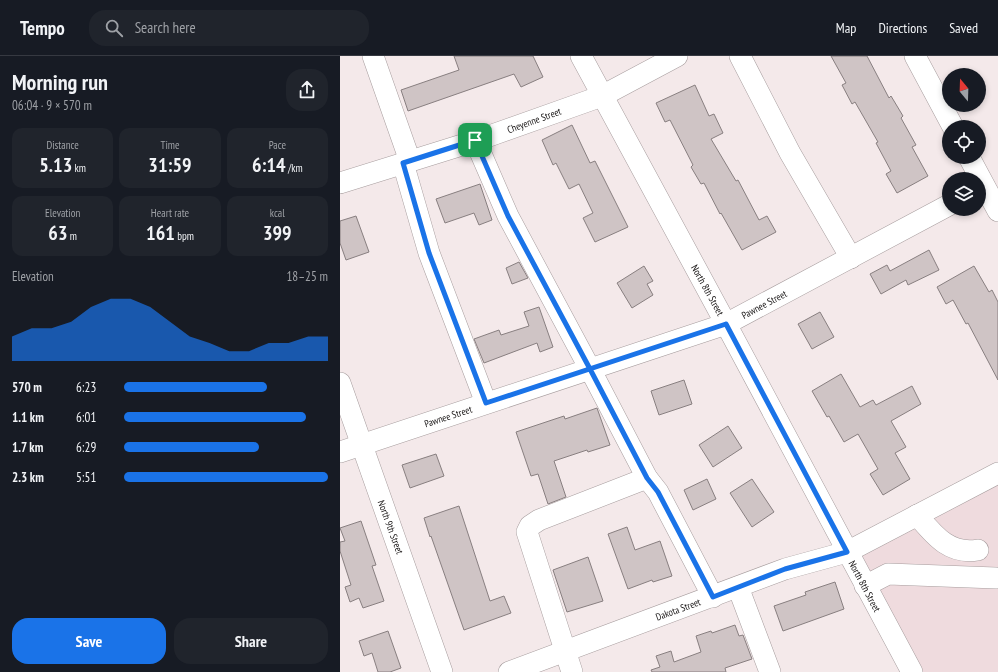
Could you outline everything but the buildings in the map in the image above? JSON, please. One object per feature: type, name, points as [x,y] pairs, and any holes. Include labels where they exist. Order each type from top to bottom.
[{"type":"street","points":[[372,56],[406,162],[429,253],[486,403]]},
{"type":"street","name":"North 8th Street","points":[[581,56],[912,672]]},
{"type":"street","name":"Cheyenne Street","points":[[340,183],[475,140],[602,96],[677,56]]},
{"type":"street","points":[[740,56],[790,153],[851,258]]},
{"type":"street","points":[[915,56],[949,120]]},
{"type":"street","points":[[475,140],[508,216],[647,478],[658,492],[713,597]]},
{"type":"street","points":[[974,164],[987,185],[998,211]]},
{"type":"street","name":"Pawnee Street","points":[[340,452],[726,324],[942,209]]},
{"type":"street","name":"North 9th Street","points":[[340,383],[442,672]]},
{"type":"street","name":"Dakota Street","points":[[508,672],[785,569],[847,552],[998,473]]},
{"type":"street","points":[[572,672],[527,532],[530,526],[539,520],[647,478]]},
{"type":"street","points":[[917,515],[934,535],[953,548],[968,552],[978,550]]},
{"type":"street","points":[[865,586],[888,574],[996,578]]},
{"type":"street","points":[[738,587],[770,672]]},
{"type":"shaded area","points":[[998,473],[998,672],[912,672],[847,552]]},
{"type":"route","points":[[475,140],[403,163],[429,253],[486,403],[590,369],[726,324],[847,552],[785,569],[713,597],[658,492],[647,478],[590,369],[508,216],[475,140]]}]
